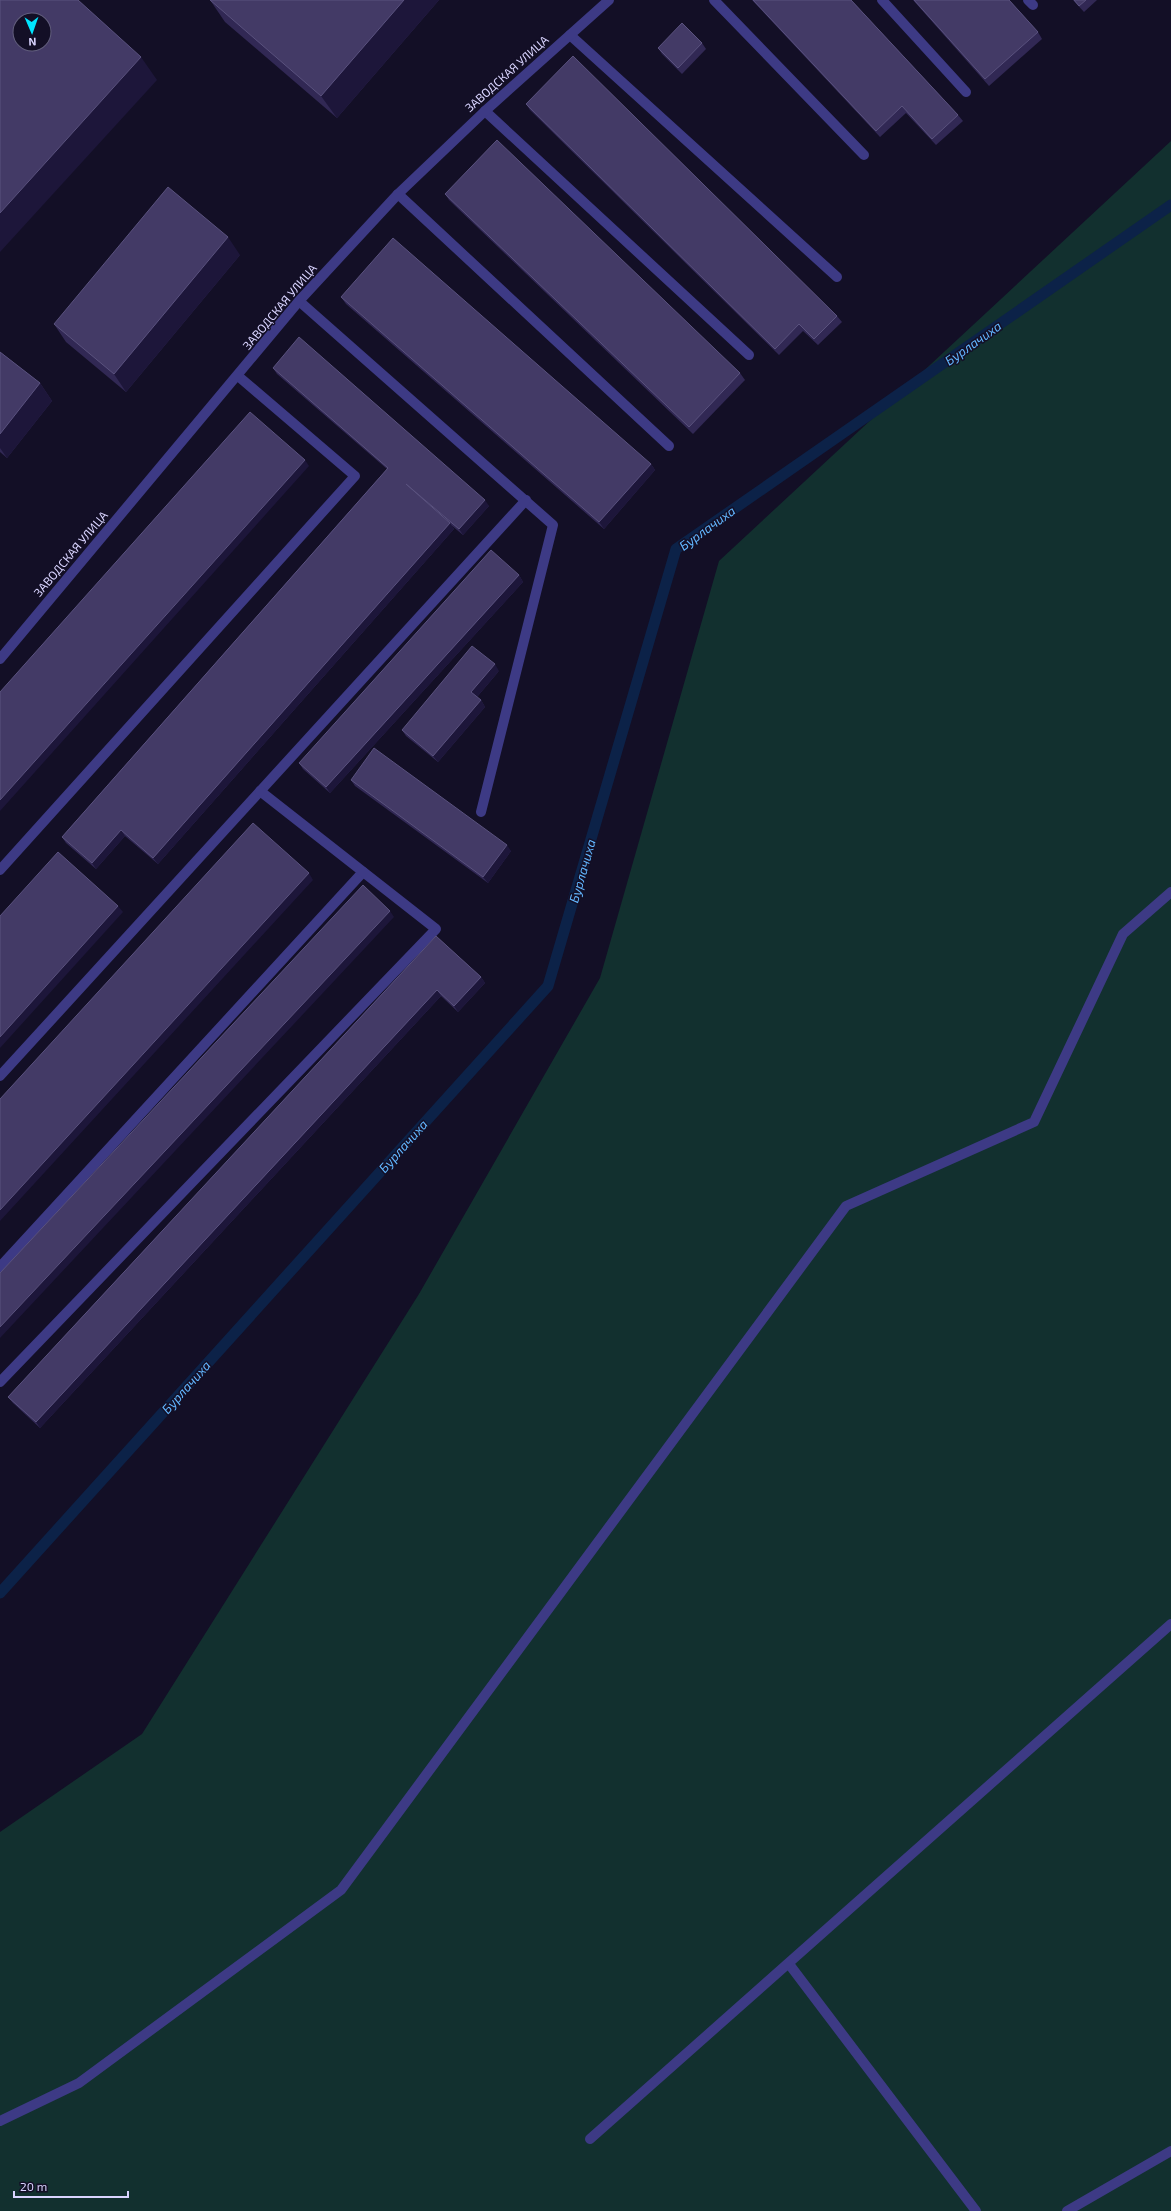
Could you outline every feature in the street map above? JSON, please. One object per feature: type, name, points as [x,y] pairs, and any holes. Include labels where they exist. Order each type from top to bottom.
[{"type":"street","name":"ЗАВОДСКАЯ УЛИЦА","points":[[0,659],[300,301],[398,194],[485,111],[609,0]]},
{"type":"street","points":[[714,0],[864,155]]},
{"type":"street","points":[[882,0],[966,92]]},
{"type":"street","points":[[570,36],[836,277]]},
{"type":"street","points":[[485,111],[749,355]]},
{"type":"street","points":[[398,194],[670,446]]},
{"type":"street","points":[[300,301],[553,525],[481,812]]},
{"type":"street","points":[[0,870],[355,476],[238,376]]},
{"type":"street","points":[[0,1076],[526,500]]},
{"type":"street","points":[[0,1382],[436,929],[260,791]]},
{"type":"street","points":[[0,1267],[363,872]]},
{"type":"street","points":[[0,2121],[80,2083],[341,1890],[846,1206],[1034,1122],[1123,934],[1171,892]]},
{"type":"street","points":[[590,2139],[1171,1624]]},
{"type":"street","points":[[789,1964],[976,2211]]},
{"type":"street","points":[[1067,2211],[1171,2151]]},
{"type":"green space","points":[[1171,141],[1171,2211],[0,2211],[0,1832],[142,1734],[419,1294],[600,978],[719,561]]},
{"type":"building","points":[[0,0],[78,0],[141,57],[0,213]]},
{"type":"building","points":[[210,0],[404,0],[321,96]]},
{"type":"building","points":[[753,0],[851,0],[958,115],[932,139],[902,106],[876,131]]},
{"type":"building","points":[[914,0],[1009,0],[1038,32],[985,79]]},
{"type":"building","points":[[1074,0],[1086,0],[1079,6]]},
{"type":"building","points":[[682,23],[702,43],[678,68],[658,48]]},
{"type":"building","points":[[573,56],[837,316],[814,339],[799,324],[775,349],[526,104]]},
{"type":"building","points":[[497,140],[740,373],[689,427],[445,194]]},
{"type":"building","points":[[168,187],[228,237],[114,374],[54,324]]},
{"type":"building","points":[[393,238],[651,464],[599,522],[341,297]]},
{"type":"building","points":[[299,337],[485,500],[459,529],[406,484],[450,523],[153,858],[121,830],[92,863],[62,837],[388,468],[273,368]]},
{"type":"building","points":[[0,352],[40,383],[0,434]]},
{"type":"building","points":[[250,412],[305,460],[0,800],[0,692]]},
{"type":"building","points":[[491,550],[519,575],[326,787],[299,763]]},
{"type":"building","points":[[472,646],[495,664],[471,692],[481,700],[433,756],[402,730]]},
{"type":"building","points":[[374,748],[507,845],[483,877],[351,780]]},
{"type":"building","points":[[253,823],[309,873],[0,1210],[0,1099]]},
{"type":"building","points":[[58,852],[118,906],[0,1037],[0,916]]},
{"type":"building","points":[[363,885],[390,911],[0,1327],[0,1273]]},
{"type":"building","points":[[436,936],[481,977],[454,1006],[437,990],[36,1422],[8,1397]]},
{"type":"waterway","name":"Бурлачиха","points":[[0,1593],[548,986],[676,549],[1171,205]]}]
